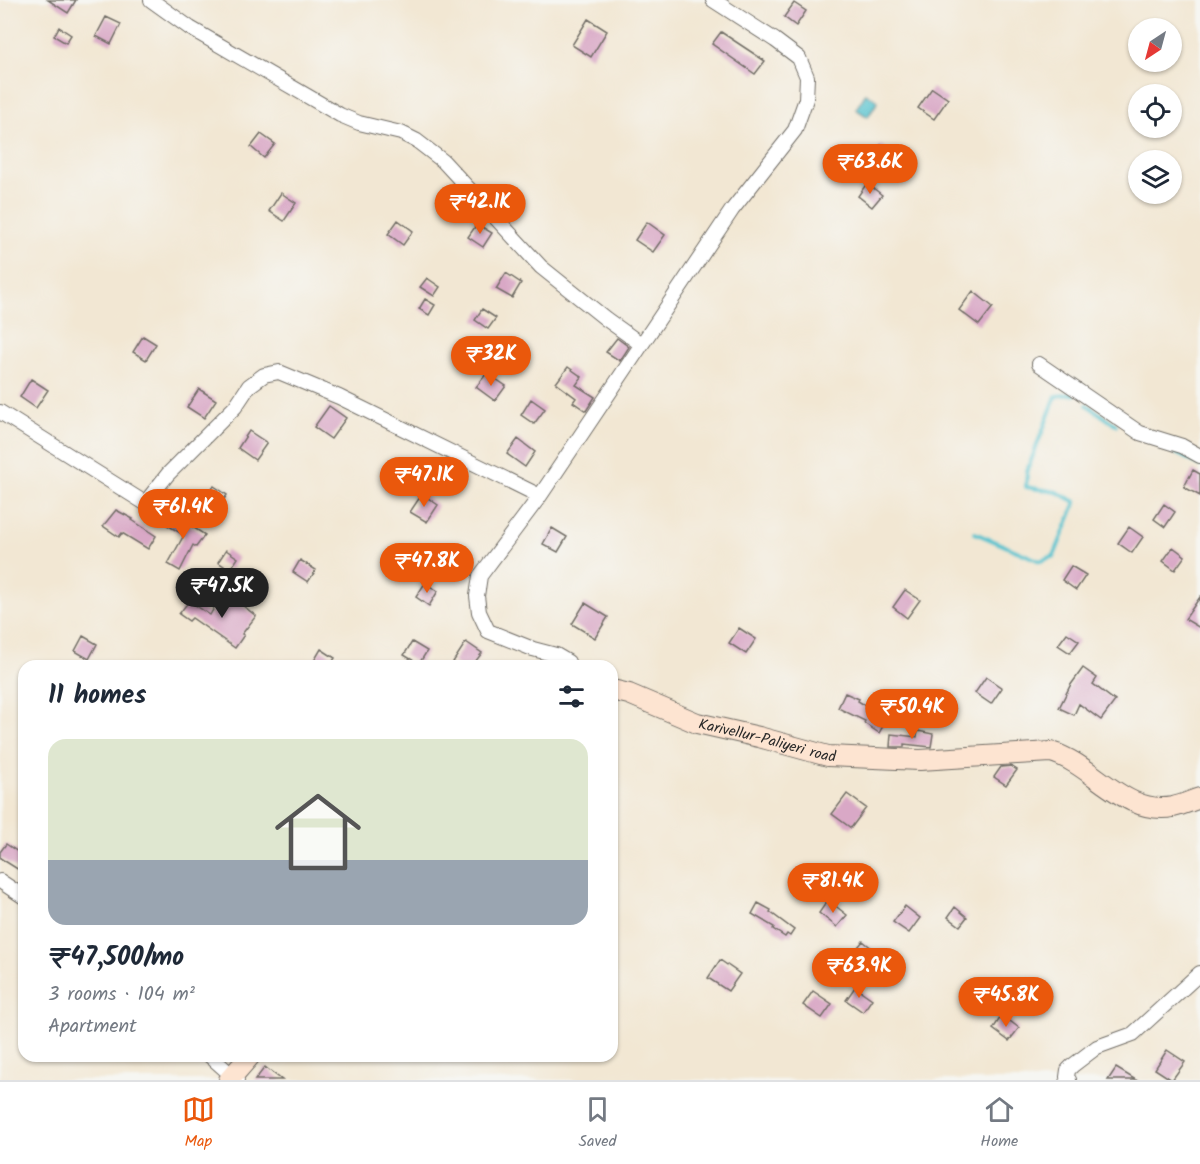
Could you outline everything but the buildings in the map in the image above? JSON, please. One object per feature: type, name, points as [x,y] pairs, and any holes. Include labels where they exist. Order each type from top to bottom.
[{"type":"main road","name":"Karivellur-Paliyeri road","points":[[618,691],[697,723],[759,736],[828,756],[920,760],[1051,752],[1066,756],[1130,802],[1157,808],[1173,807],[1200,798]]},
{"type":"main road","points":[[233,1079],[246,1062]]},
{"type":"street","points":[[152,0],[190,28],[340,115],[359,123],[401,133],[417,141],[443,161],[541,267],[641,344]]},
{"type":"street","points":[[565,660],[488,631],[479,612],[477,596],[480,576],[540,496],[732,210],[795,130],[806,99],[807,77],[799,58],[713,0]]},
{"type":"street","points":[[1040,364],[1140,433],[1182,446],[1200,456]]},
{"type":"street","points":[[0,412],[145,503],[168,474],[235,407],[249,386],[264,375],[279,372],[339,397],[540,496]]},
{"type":"street","points":[[0,881],[18,893]]},
{"type":"street","points":[[1069,1080],[1068,1070],[1072,1065],[1097,1047],[1132,1034],[1200,974]]},
{"type":"street","points":[[216,1062],[233,1079]]},
{"type":"water","points":[[866,93],[878,101],[868,117],[856,109]]},
{"type":"waterway","points":[[975,533],[1040,561],[1054,556],[1076,502],[1057,492],[1026,487],[1027,471],[1056,396],[1074,395]]},
{"type":"waterway","points":[[1087,405],[1116,425]]},
{"type":"waterway","points":[[1166,448],[1200,465]]}]
